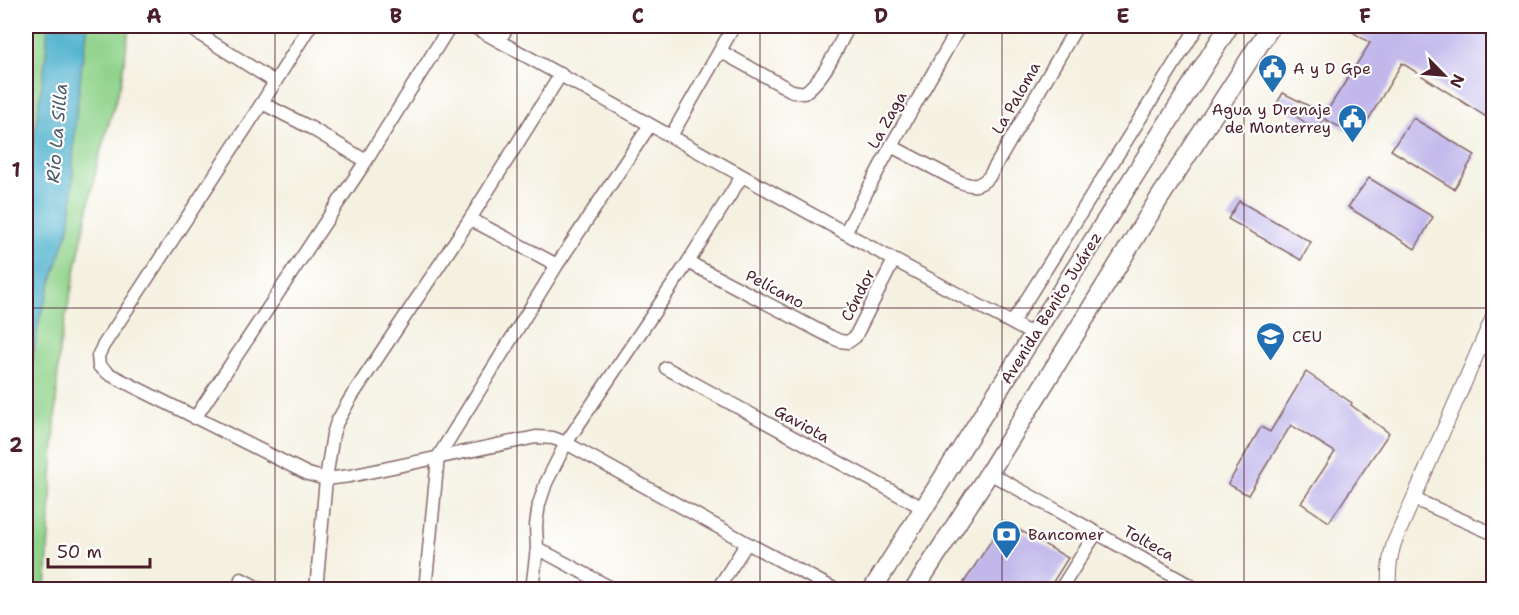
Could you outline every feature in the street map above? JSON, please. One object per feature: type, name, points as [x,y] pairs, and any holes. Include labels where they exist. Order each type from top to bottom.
[{"type":"main road","name":"Avenida Benito Juárez","points":[[872,590],[1229,26]]},
{"type":"main road","name":"Avenida Benito Juárez","points":[[914,590],[1157,202],[1271,26]]},
{"type":"street","points":[[188,26],[274,82]]},
{"type":"street","points":[[310,26],[103,346],[98,356],[99,366],[109,374],[195,418],[308,474],[326,479],[350,476],[537,436],[553,438],[836,590]]},
{"type":"street","points":[[195,418],[366,161],[450,26]]},
{"type":"street","points":[[472,26],[894,260],[1034,334]]},
{"type":"street","points":[[499,41],[508,26]]},
{"type":"street","points":[[671,136],[734,26]]},
{"type":"street","points":[[720,51],[792,91],[804,93],[822,74],[849,26]]},
{"type":"street","name":"La Zaga","points":[[845,233],[891,146],[960,26]]},
{"type":"street","name":"La Paloma","points":[[891,146],[960,182],[971,186],[981,185],[989,177],[1077,26]]},
{"type":"street","points":[[1012,323],[1198,26]]},
{"type":"street","points":[[316,590],[326,479],[337,422],[470,219],[561,74]]},
{"type":"street","points":[[262,103],[366,161]]},
{"type":"street","points":[[425,590],[438,457],[557,265],[650,125]]},
{"type":"street","points":[[532,590],[539,504],[546,483],[566,443],[688,262],[742,176]]},
{"type":"street","points":[[470,219],[557,265]]},
{"type":"street","name":"Cóndor","points":[[848,342],[855,337],[894,260]]},
{"type":"street","name":"Pelícano","points":[[688,262],[831,337],[848,342]]},
{"type":"street","points":[[1389,590],[1389,558],[1394,543],[1494,315]]},
{"type":"street","name":"Gaviota","points":[[666,368],[923,508]]},
{"type":"street","name":"Tolteca","points":[[989,473],[1195,589]]},
{"type":"street","points":[[1414,499],[1494,534]]},
{"type":"street","points":[[1060,590],[1096,533]]},
{"type":"street","points":[[717,590],[747,543]]},
{"type":"street","points":[[537,548],[615,590]]},
{"type":"street","points":[[241,579],[262,590]]},
{"type":"green space","points":[[26,26],[170,26],[168,29],[129,30],[121,82],[98,160],[59,350],[46,590],[26,589]]},
{"type":"water","name":"Río La Silla","points":[[48,26],[88,26],[76,116],[69,228],[40,317],[26,393],[26,196]]},
{"type":"building","points":[[1343,26],[1494,26],[1494,122],[1402,63],[1358,137],[1325,119],[1316,130],[1277,103],[1283,93],[1325,114],[1370,43]]},
{"type":"building","points":[[1413,118],[1475,155],[1454,189],[1391,150]]},
{"type":"building","points":[[1369,178],[1433,217],[1415,249],[1348,207]]},
{"type":"building","points":[[1239,201],[1311,242],[1301,260],[1228,219]]},
{"type":"building","points":[[1306,372],[1352,403],[1351,405],[1389,433],[1329,522],[1301,503],[1335,452],[1291,425],[1248,495],[1228,484],[1261,427],[1270,432]]},
{"type":"building","points":[[1004,521],[1068,558],[1048,590],[959,590]]},
{"type":"place","name":"A y D Gpe","points":[[1272,94]]},
{"type":"place","name":"Agua y Drenaje de Monterrey","points":[[1352,144]]},
{"type":"place","name":"CEU","points":[[1271,362]]},
{"type":"place","name":"Bancomer","points":[[1007,560]]}]
